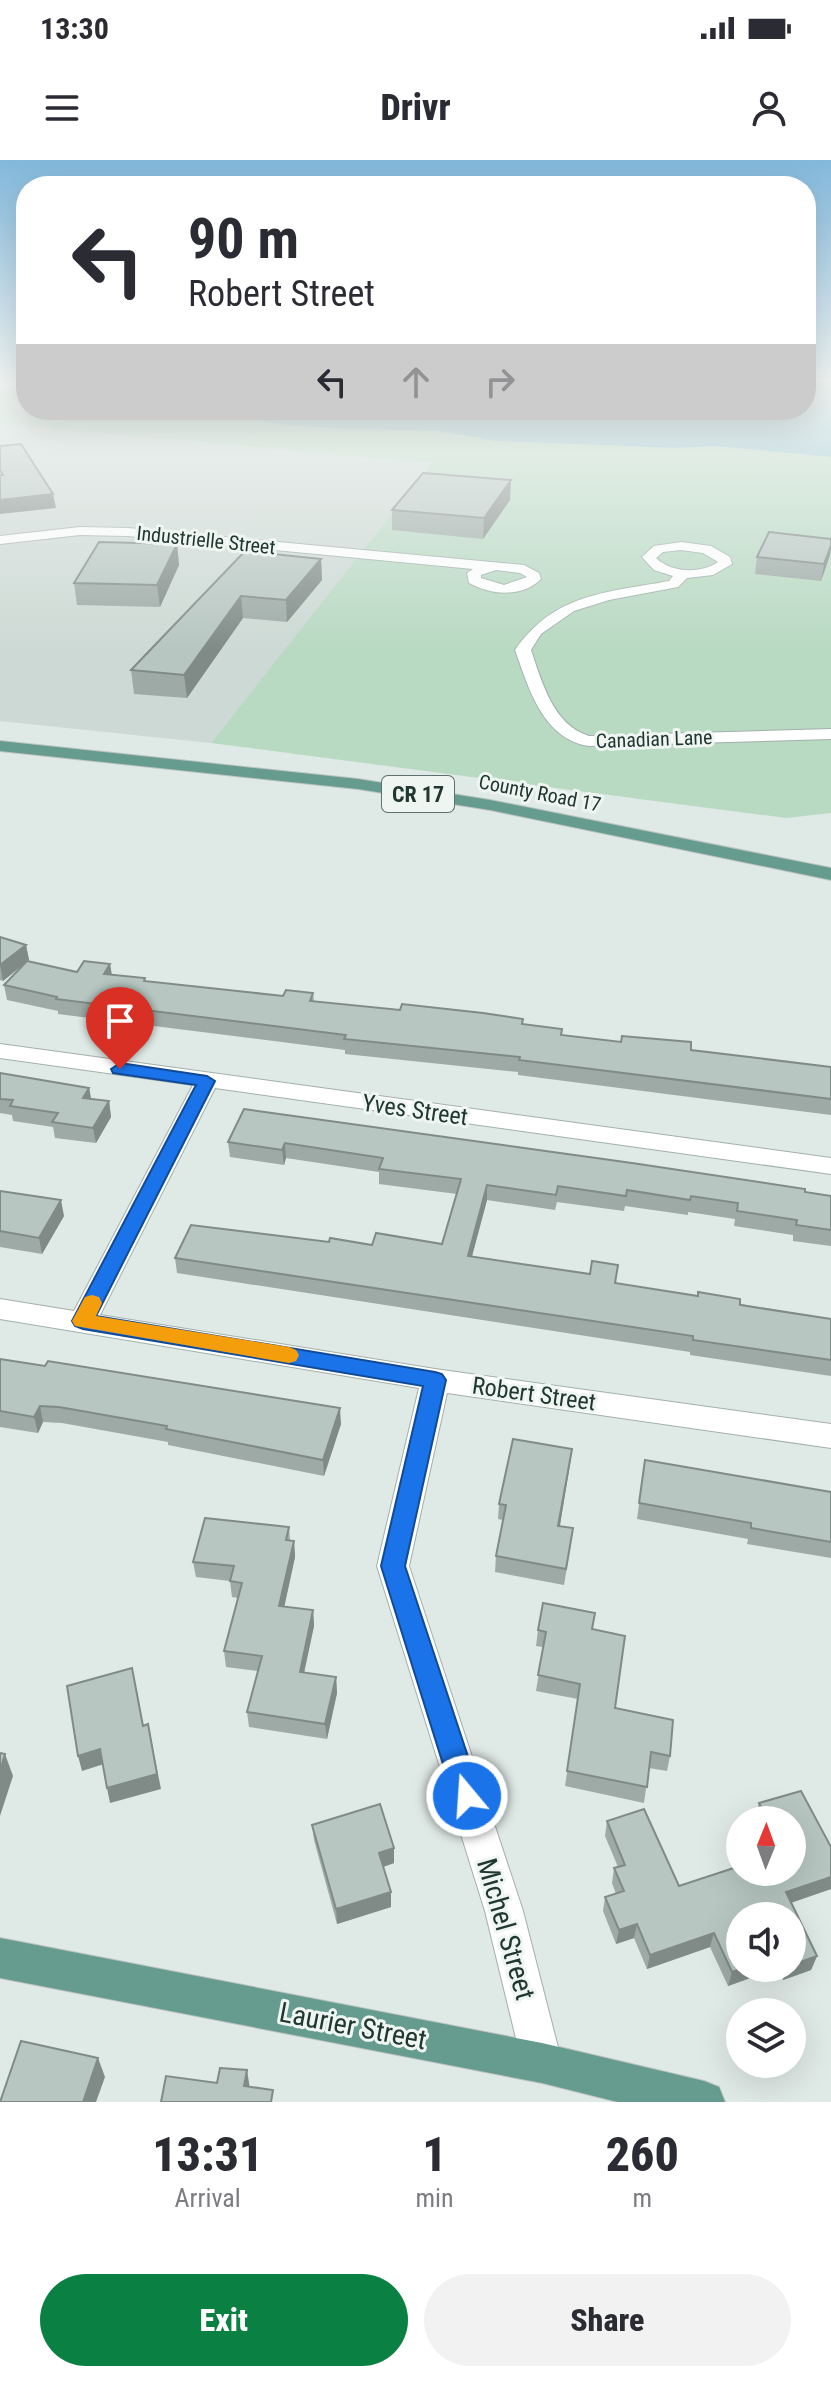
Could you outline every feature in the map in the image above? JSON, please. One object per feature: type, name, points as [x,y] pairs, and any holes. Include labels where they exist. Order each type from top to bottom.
[{"type":"main road","name":"County Road 17","points":[[0,746],[358,784],[490,805],[831,874]]},
{"type":"main road","name":"Laurier Street","points":[[0,1958],[542,2063],[704,2102]]},
{"type":"street","name":"Industrielle Street","points":[[0,540],[80,531],[128,532],[413,561],[495,566],[530,572],[551,595]]},
{"type":"street","name":"Canadian Lane","points":[[681,546],[706,549],[725,560],[725,564],[713,571],[679,573],[657,567],[649,557],[659,549],[681,546]]},
{"type":"street","name":"Industrielle Street","points":[[413,561],[472,576],[486,587],[516,588],[551,595]]},
{"type":"street","points":[[472,576],[479,570],[495,566]]},
{"type":"street","name":"Canadian Lane","points":[[679,573],[680,579],[673,584],[601,597],[551,595],[549,616],[532,633],[523,650],[540,697],[565,730],[580,740],[831,734]]},
{"type":"street","name":"Yves Street","points":[[0,1051],[831,1166]]},
{"type":"street","points":[[83,1321],[207,1081]]},
{"type":"street","name":"Robert Street","points":[[0,1309],[435,1380],[831,1436]]},
{"type":"street","name":"Michel Street","points":[[435,1380],[393,1566],[504,1911],[542,2063]]},
{"type":"shaded area","points":[[0,470],[428,470],[211,743],[0,721]]},
{"type":"green space","points":[[427,470],[831,470],[831,813],[786,818],[211,743]]},
{"type":"building","points":[[0,470],[37,470],[53,494],[0,500],[0,475],[3,475]]},
{"type":"building","points":[[423,473],[511,480],[484,518],[392,510]]},
{"type":"building","points":[[769,532],[831,539],[824,564],[757,557]]},
{"type":"building","points":[[99,542],[177,544],[157,585],[74,583]]},
{"type":"building","points":[[245,551],[321,559],[286,600],[241,596],[184,675],[131,670]]},
{"type":"building","points":[[0,937],[26,945],[0,965]]},
{"type":"building","points":[[27,961],[77,972],[84,961],[110,964],[104,974],[283,996],[286,990],[313,993],[310,1001],[400,1010],[402,1004],[483,1013],[523,1019],[522,1024],[562,1029],[561,1035],[621,1042],[622,1036],[691,1042],[691,1050],[831,1067],[831,1099],[519,1060],[520,1057],[344,1039],[346,1035],[56,999],[4,985]]},
{"type":"building","points":[[0,1073],[89,1088],[83,1098],[109,1101],[93,1128],[52,1122],[58,1113],[10,1106],[13,1100],[0,1099]]},
{"type":"building","points":[[244,1109],[632,1163],[805,1189],[805,1192],[831,1196],[831,1230],[796,1225],[797,1220],[737,1211],[738,1203],[691,1196],[690,1200],[627,1190],[626,1196],[558,1186],[556,1195],[487,1185],[468,1256],[590,1274],[592,1261],[618,1265],[615,1283],[740,1299],[740,1305],[831,1319],[831,1360],[693,1340],[693,1336],[175,1258],[191,1225],[329,1242],[330,1238],[372,1245],[376,1233],[442,1244],[461,1179],[379,1169],[383,1158],[285,1143],[282,1150],[228,1142]]},
{"type":"building","points":[[0,1191],[61,1200],[39,1238],[0,1231]]},
{"type":"building","points":[[0,1359],[45,1366],[48,1361],[340,1408],[323,1460],[166,1429],[167,1426],[59,1407],[40,1406],[34,1417],[0,1411]]},
{"type":"building","points":[[513,1439],[572,1449],[558,1526],[573,1528],[566,1569],[496,1556],[506,1505],[499,1504]]},
{"type":"building","points":[[645,1460],[831,1492],[831,1542],[751,1528],[751,1523],[639,1503]]},
{"type":"building","points":[[205,1518],[289,1527],[286,1540],[294,1541],[279,1606],[313,1610],[300,1672],[336,1677],[325,1724],[247,1712],[262,1656],[224,1651],[242,1583],[230,1581],[234,1566],[193,1562]]},
{"type":"building","points":[[543,1603],[595,1613],[592,1629],[625,1636],[615,1708],[673,1720],[670,1756],[651,1752],[647,1787],[567,1771],[580,1684],[538,1675],[546,1632],[538,1630]]},
{"type":"building","points":[[132,1668],[143,1726],[148,1724],[157,1774],[107,1788],[100,1749],[78,1756],[67,1686]]},
{"type":"building","points":[[0,1753],[5,1754],[0,1771]]},
{"type":"building","points":[[801,1791],[831,1847],[831,1877],[806,1885],[806,1806],[761,1806],[759,1803]]},
{"type":"building","points":[[380,1804],[394,1848],[379,1853],[391,1892],[336,1909],[312,1825]]},
{"type":"building","points":[[644,1809],[679,1886],[726,1871],[726,1886],[804,1886],[786,1892],[791,1902],[726,1902],[726,1959],[714,1933],[650,1955],[637,1924],[619,1930],[605,1897],[624,1891],[614,1868],[625,1865],[607,1821]]},
{"type":"building","points":[[806,1933],[817,1956],[806,1960]]},
{"type":"building","points":[[21,2041],[98,2058],[83,2102],[0,2102]]},
{"type":"building","points":[[220,2068],[247,2070],[244,2086],[273,2090],[271,2102],[161,2102],[166,2076],[217,2083]]},
{"type":"slow traffic","points":[[92,1303],[83,1321],[289,1355]]},
{"type":"route","points":[[120,1069],[207,1081],[83,1321],[435,1380],[393,1566],[467,1796]]}]
